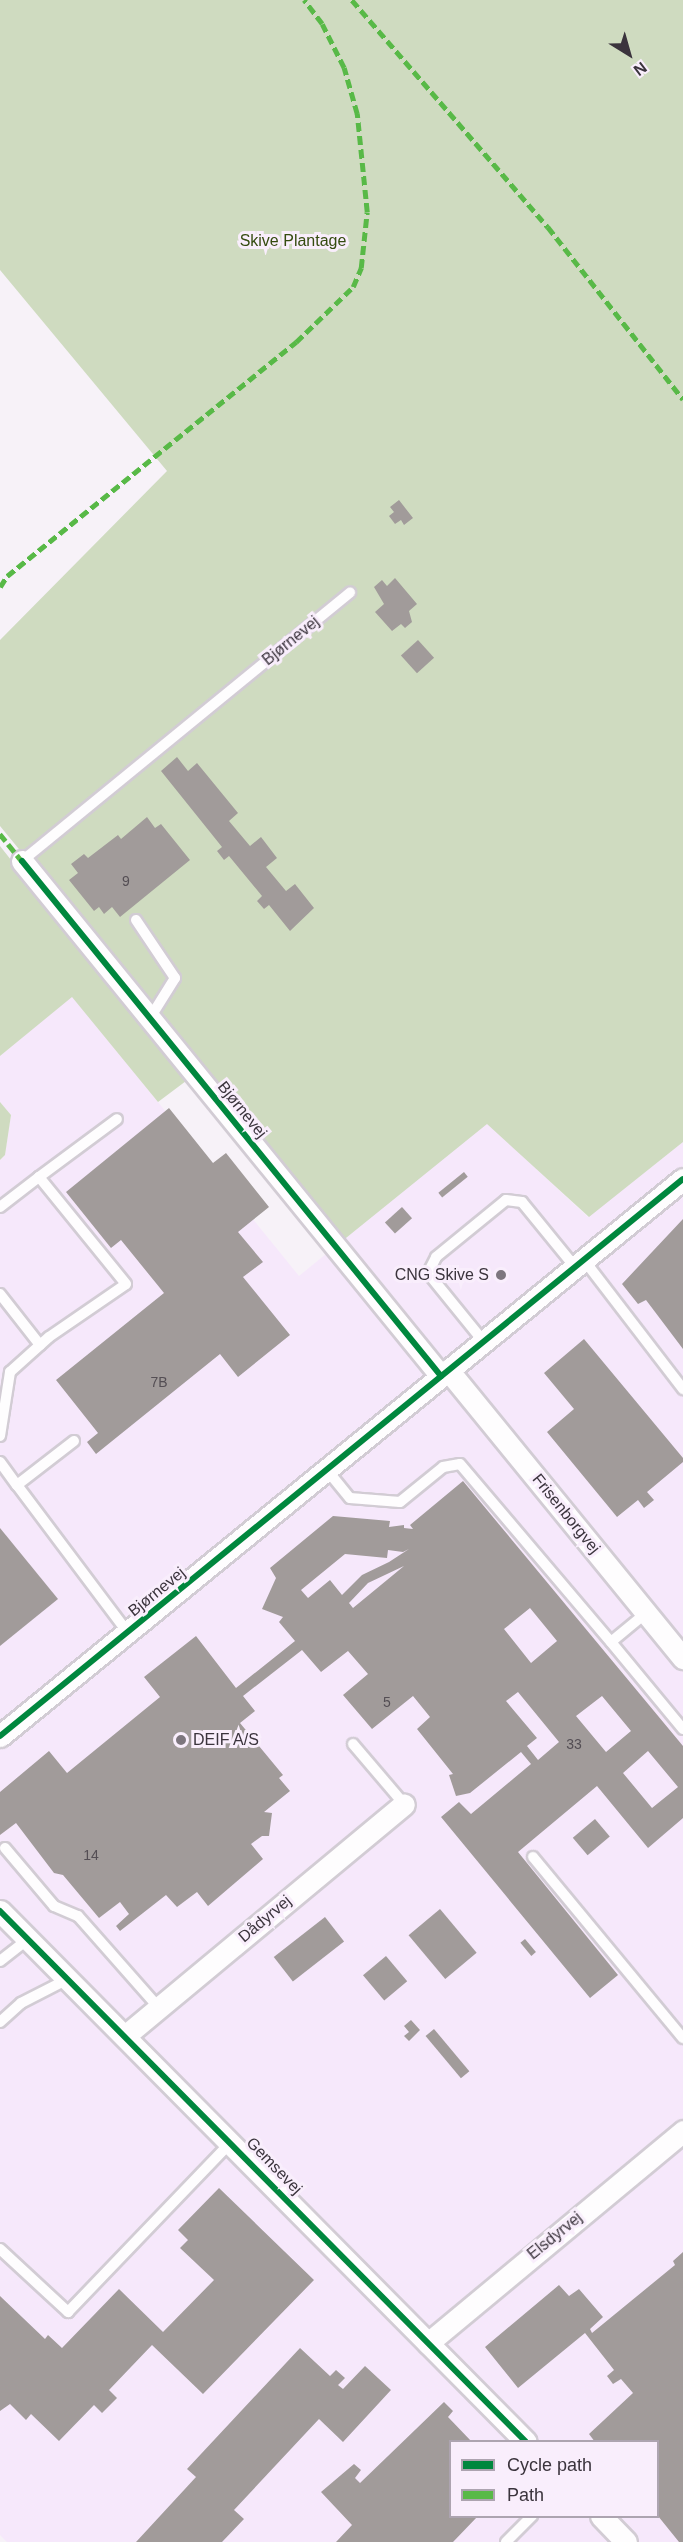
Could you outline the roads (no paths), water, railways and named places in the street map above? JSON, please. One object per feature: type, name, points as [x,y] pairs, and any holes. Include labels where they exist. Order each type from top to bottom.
[{"type":"street","name":"Bjørnevej","points":[[22,861],[444,1373]]},
{"type":"street","name":"Bjørnevej","points":[[0,1736],[683,1179]]},
{"type":"street","name":"Frisenborgvej","points":[[444,1373],[683,1658]]},
{"type":"street","name":"Dådyrvej","points":[[126,2035],[404,1804]]},
{"type":"street","name":"Gemsevej","points":[[0,1911],[126,2035],[524,2440]]},
{"type":"street","name":"Elsdyrvej","points":[[428,2343],[683,2131]]},
{"type":"street","points":[[602,2518],[626,2542]]},
{"type":"lane","name":"Bjørnevej","points":[[22,861],[350,593]]},
{"type":"lane","points":[[136,920],[175,978],[150,1018]]},
{"type":"lane","points":[[0,1207],[117,1119]]},
{"type":"lane","points":[[0,1436],[5,1370],[126,1284],[39,1177]]},
{"type":"lane","points":[[484,1341],[428,1273],[436,1257],[506,1200],[522,1202],[579,1264],[683,1389]]},
{"type":"lane","points":[[0,1294],[40,1345]]},
{"type":"lane","points":[[17,1485],[74,1441]]},
{"type":"lane","points":[[0,1462],[128,1633]]},
{"type":"lane","points":[[327,1470],[350,1498],[400,1502],[443,1467],[460,1464],[683,1729]]},
{"type":"lane","points":[[611,1642],[646,1613]]},
{"type":"lane","points":[[353,1744],[404,1804]]},
{"type":"lane","points":[[5,1848],[54,1906],[78,1916],[159,2008]]},
{"type":"lane","points":[[533,1857],[683,2038]]},
{"type":"lane","points":[[0,1961],[28,1939]]},
{"type":"lane","points":[[0,2022],[21,2003],[68,1979]]},
{"type":"lane","points":[[0,2249],[68,2312],[231,2141]]},
{"type":"lane","points":[[506,2542],[531,2518]]},
{"type":"place","name":"CNG Skive S","points":[[501,1275]]},
{"type":"place","name":"DEIF A/S","points":[[181,1740]]},
{"type":"park label","name":"Skive Plantage","points":[[293,241]]}]
